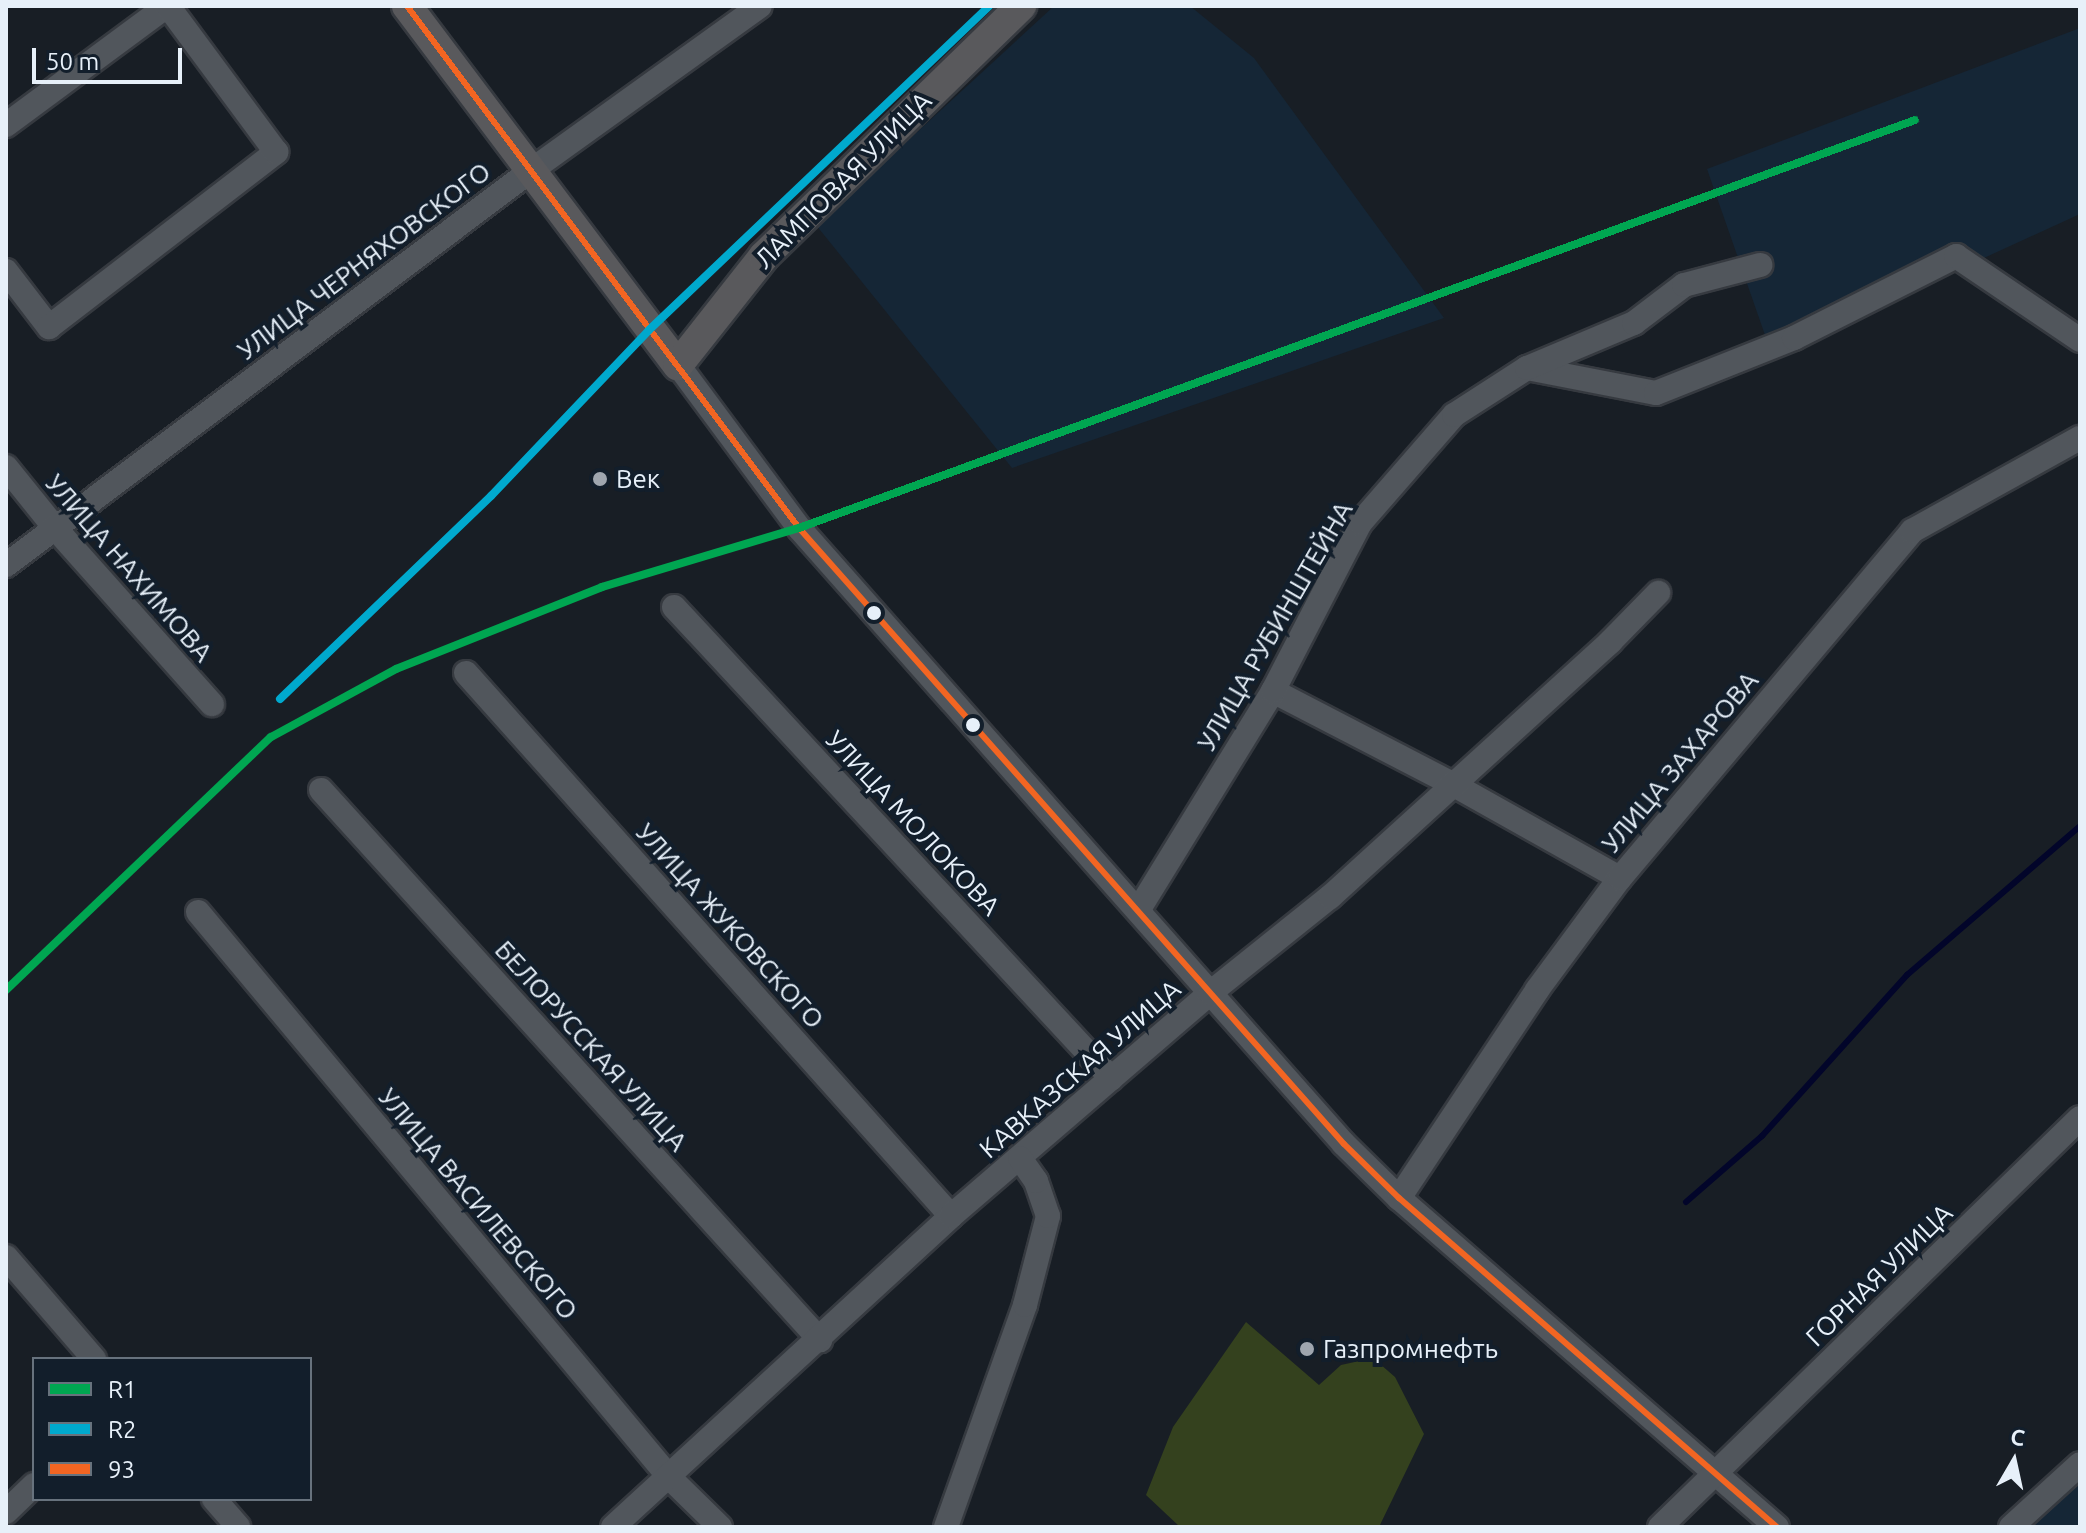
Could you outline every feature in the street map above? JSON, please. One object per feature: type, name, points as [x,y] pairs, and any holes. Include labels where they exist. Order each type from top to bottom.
[{"type":"main road","points":[[407,6],[529,172],[678,365]]},
{"type":"main road","name":"ЛАМПОВАЯ УЛИЦА","points":[[678,365],[764,256],[1021,6]]},
{"type":"street","points":[[6,125],[168,6],[276,152],[49,327],[6,271]]},
{"type":"street","name":"УЛИЦА ЧЕРНЯХОВСКОГО","points":[[6,565],[529,172],[760,6]]},
{"type":"street","points":[[1527,368],[1656,393],[1794,338],[1956,256],[2080,340]]},
{"type":"street","name":"УЛИЦА РУБИНШТЕЙНА","points":[[1139,909],[1273,691],[1360,523],[1454,415],[1527,368],[1634,323],[1684,285],[1760,265]]},
{"type":"street","points":[[678,365],[799,528],[1344,1144],[1399,1198],[1777,1527]]},
{"type":"street","name":"УЛИЦА ЗАХАРОВА","points":[[1399,1198],[1537,990],[1620,878],[1912,531],[2080,438]]},
{"type":"street","name":"УЛИЦА НАХИМОВА","points":[[6,467],[55,528],[212,704]]},
{"type":"street","name":"КАВКАЗСКАЯ УЛИЦА","points":[[613,1527],[820,1340],[951,1216],[1210,993],[1330,897],[1658,593]]},
{"type":"street","name":"УЛИЦА МОЛОКОВА","points":[[674,607],[1111,1078]]},
{"type":"street","name":"УЛИЦА ЖУКОВСКОГО","points":[[466,673],[951,1216]]},
{"type":"street","points":[[1273,691],[1454,785],[1620,878]]},
{"type":"street","name":"БЕЛОРУССКАЯ УЛИЦА","points":[[321,790],[820,1340]]},
{"type":"street","name":"УЛИЦА ВАСИЛЕВСКОГО","points":[[198,912],[670,1478],[720,1527]]},
{"type":"street","name":"ГОРНАЯ УЛИЦА","points":[[1660,1527],[2080,1118]]},
{"type":"street","points":[[946,1527],[1025,1305],[1048,1216],[1036,1181],[1020,1158]]},
{"type":"street","points":[[6,1257],[92,1357]]},
{"type":"street","points":[[2011,1527],[2080,1464]]},
{"type":"street","points":[[6,1512],[32,1487]]},
{"type":"street","points":[[216,1501],[238,1527]]},
{"type":"shaded area","points":[[1054,6],[1190,6],[1254,58],[1444,318],[1012,468],[816,225]]},
{"type":"shaded area","points":[[2080,28],[2080,214],[1772,355],[1707,169]]},
{"type":"shaded area","points":[[2080,1480],[2080,1527],[2030,1527]]},
{"type":"green space","points":[[1246,1322],[1319,1385],[1341,1365],[1373,1358],[1395,1377],[1424,1434],[1379,1527],[1180,1527],[1146,1495],[1173,1427]]},
{"type":"waterway","points":[[1686,1202],[1762,1136],[1907,975],[2080,826]]},
{"type":"transit line","name":"93","points":[[407,6],[799,528],[1344,1144],[1399,1198],[1777,1527]]},
{"type":"transit line","name":"R2","points":[[280,699],[491,496],[649,330],[989,6]]},
{"type":"transit line","name":"R1","points":[[6,990],[271,737],[396,669],[602,587],[799,528],[1915,120]]},
{"type":"place","name":"Век","points":[[600,479]]},
{"type":"place","name":"Газпромнефть","points":[[1307,1349]]}]
